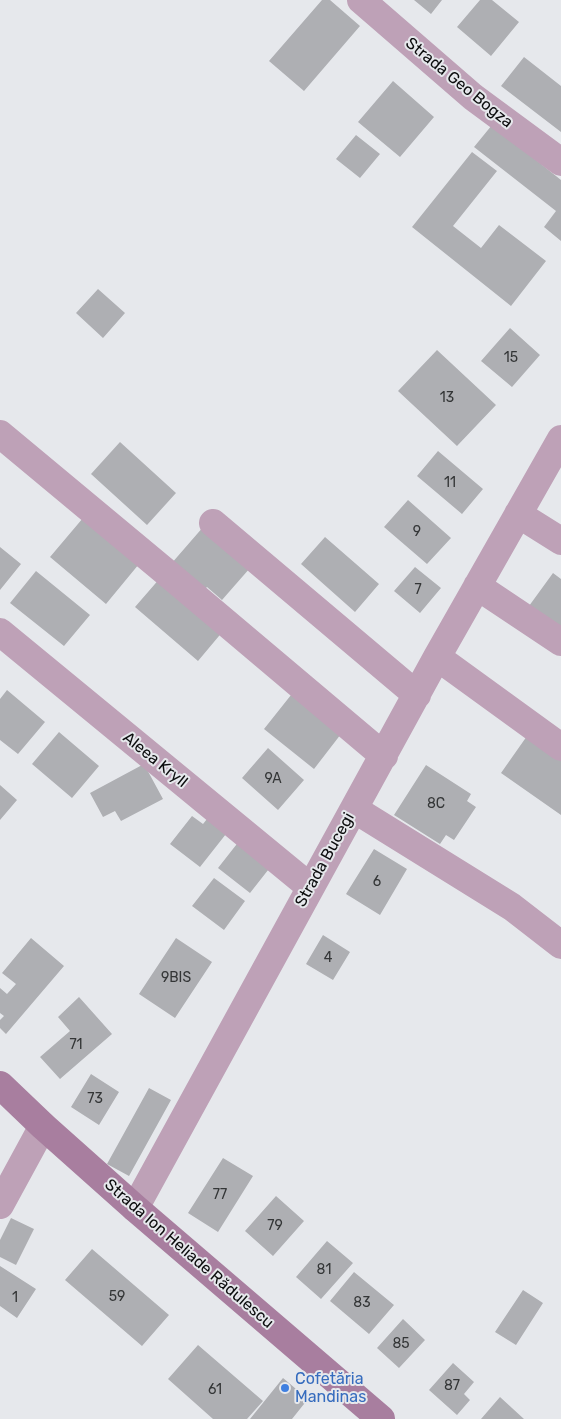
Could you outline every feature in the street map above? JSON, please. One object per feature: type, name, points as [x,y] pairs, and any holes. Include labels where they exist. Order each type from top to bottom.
[{"type":"street","name":"Strada Geo Bogza","points":[[361,0],[473,97],[561,162]]},
{"type":"street","points":[[0,434],[384,756]]},
{"type":"street","name":"Strada Bucegi","points":[[135,1208],[437,657],[561,438]]},
{"type":"street","points":[[518,514],[561,541]]},
{"type":"street","points":[[213,523],[417,694]]},
{"type":"street","points":[[477,586],[561,642]]},
{"type":"street","name":"Aleea Kryll","points":[[0,632],[310,887]]},
{"type":"street","points":[[437,657],[561,747]]},
{"type":"street","points":[[354,809],[512,908],[561,945]]},
{"type":"street","name":"Strada Ion Heliade Rădulescu","points":[[0,1085],[135,1208],[381,1419]]},
{"type":"street","points":[[0,1205],[43,1126]]},
{"type":"building","points":[[322,0],[330,0],[360,26],[304,91],[269,61]]},
{"type":"building","points":[[414,0],[442,0],[431,14]]},
{"type":"building","points":[[480,0],[492,0],[519,22],[491,56],[457,27]]},
{"type":"building","points":[[524,57],[561,86],[561,132],[501,86]]},
{"type":"building","points":[[393,81],[434,117],[400,157],[358,122]]},
{"type":"building","points":[[492,125],[561,180],[561,241],[544,227],[556,211],[474,147]]},
{"type":"building","points":[[356,135],[380,154],[360,178],[336,159]]},
{"type":"building","points":[[472,152],[497,171],[453,226],[481,248],[499,225],[546,261],[511,306],[412,227]]},
{"type":"building","points":[[98,289],[125,313],[103,338],[76,313]]},
{"type":"building","points":[[510,328],[540,355],[512,387],[481,361]]},
{"type":"building","points":[[437,350],[496,405],[457,446],[398,391]]},
{"type":"building","points":[[120,442],[176,493],[147,525],[91,474]]},
{"type":"building","points":[[438,451],[483,489],[462,514],[417,476]]},
{"type":"building","points":[[408,500],[451,538],[427,564],[384,527]]},
{"type":"building","points":[[83,518],[139,564],[106,604],[50,557]]},
{"type":"building","points":[[204,526],[250,568],[222,600],[207,587],[202,592],[171,564]]},
{"type":"building","points":[[325,537],[379,584],[355,612],[301,564]]},
{"type":"building","points":[[0,547],[21,564],[0,590]]},
{"type":"building","points":[[415,567],[441,588],[420,613],[394,591]]},
{"type":"building","points":[[36,571],[90,615],[64,646],[10,603]]},
{"type":"building","points":[[553,573],[561,579],[561,629],[529,606]]},
{"type":"building","points":[[161,577],[224,630],[198,661],[135,607]]},
{"type":"building","points":[[7,690],[45,722],[18,754],[0,740],[0,699]]},
{"type":"building","points":[[291,695],[341,734],[314,769],[264,729]]},
{"type":"building","points":[[59,732],[99,766],[72,798],[32,764]]},
{"type":"building","points":[[527,736],[561,759],[561,815],[501,773]]},
{"type":"building","points":[[268,748],[304,780],[278,810],[242,778]]},
{"type":"building","points":[[144,764],[163,799],[121,821],[115,811],[103,817],[90,793]]},
{"type":"building","points":[[426,765],[471,794],[467,801],[476,807],[454,840],[446,835],[440,844],[394,815]]},
{"type":"building","points":[[0,785],[17,800],[0,820]]},
{"type":"building","points":[[192,816],[203,824],[207,819],[226,834],[200,867],[170,844]]},
{"type":"building","points":[[240,840],[272,865],[250,893],[218,868]]},
{"type":"building","points":[[374,849],[407,869],[380,915],[346,894]]},
{"type":"building","points":[[214,878],[245,901],[224,930],[192,906]]},
{"type":"building","points":[[323,935],[350,952],[333,980],[306,964]]},
{"type":"building","points":[[31,938],[64,966],[6,1034],[0,1028],[0,1020],[4,1016],[0,1013],[0,988],[7,994],[16,984],[2,973]]},
{"type":"building","points":[[176,938],[212,962],[175,1018],[139,994]]},
{"type":"building","points":[[79,997],[112,1034],[60,1079],[40,1057],[70,1031],[58,1017]]},
{"type":"building","points":[[91,1074],[119,1092],[99,1125],[71,1107]]},
{"type":"building","points":[[149,1088],[171,1100],[129,1176],[107,1164]]},
{"type":"building","points":[[223,1158],[253,1176],[218,1232],[188,1213]]},
{"type":"building","points":[[276,1196],[304,1221],[273,1256],[245,1231]]},
{"type":"building","points":[[11,1218],[34,1229],[16,1265],[0,1257],[0,1240]]},
{"type":"building","points":[[327,1241],[353,1263],[321,1299],[296,1277]]},
{"type":"building","points":[[92,1249],[169,1315],[142,1346],[65,1280]]},
{"type":"building","points":[[0,1266],[36,1289],[17,1318],[0,1306]]},
{"type":"building","points":[[354,1272],[394,1305],[369,1334],[330,1301]]},
{"type":"building","points":[[523,1290],[543,1303],[516,1345],[495,1332]]},
{"type":"building","points":[[403,1319],[425,1340],[399,1368],[377,1348]]},
{"type":"building","points":[[198,1345],[263,1401],[247,1419],[213,1419],[168,1379]]},
{"type":"building","points":[[453,1363],[474,1382],[464,1394],[470,1400],[457,1415],[429,1390]]},
{"type":"building","name":"Cofetăria Mandinas","points":[[283,1378],[308,1399],[292,1419],[250,1419]]},
{"type":"building","points":[[500,1397],[524,1419],[481,1419]]},
{"type":"place","name":"Cofetăria Mandinas","points":[[285,1388]]}]
